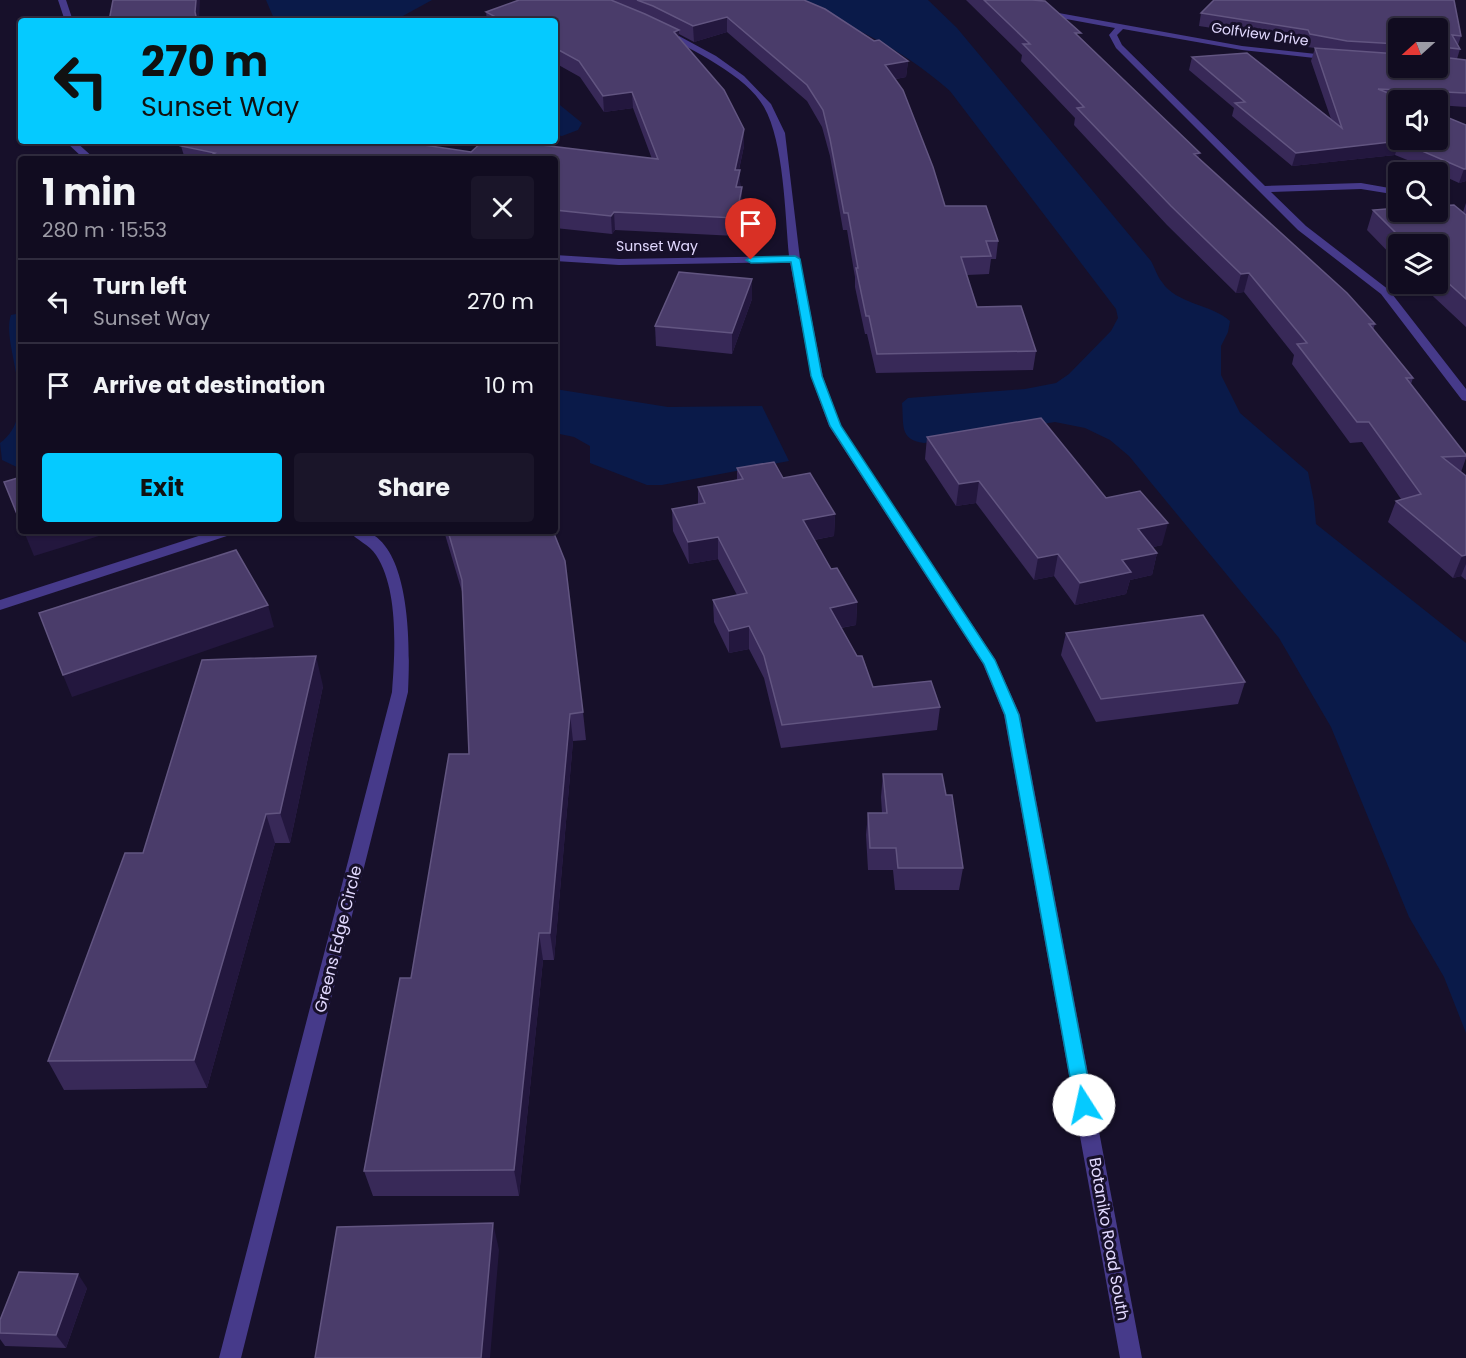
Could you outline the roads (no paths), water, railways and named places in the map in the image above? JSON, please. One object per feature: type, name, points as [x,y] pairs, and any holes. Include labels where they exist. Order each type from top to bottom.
[{"type":"street","points":[[62,0],[68,18]]},
{"type":"street","name":"Golfview Drive","points":[[1032,11],[1242,48],[1338,58]]},
{"type":"street","name":"Botaniko Road South","points":[[650,25],[713,58],[741,78],[767,104],[780,133],[795,259],[817,376],[835,426],[990,663],[1012,715],[1131,1358]]},
{"type":"street","points":[[1120,27],[1113,35],[1119,46],[1302,228],[1385,292],[1460,380],[1466,397]]},
{"type":"street","points":[[73,144],[87,156]]},
{"type":"street","points":[[1265,189],[1346,185],[1388,190]]},
{"type":"street","name":"Sunset Way","points":[[558,258],[618,262],[795,259]]},
{"type":"street","points":[[0,605],[219,534]]},
{"type":"street","name":"Greens Edge Circle","points":[[230,1358],[400,692],[401,640],[396,594],[389,568],[377,543],[361,534]]},
{"type":"water","points":[[266,0],[432,0],[401,18],[274,18]]},
{"type":"water","points":[[788,0],[928,0],[957,28],[1151,261],[1168,289],[1185,300],[1222,315],[1230,321],[1228,332],[1221,346],[1221,375],[1240,413],[1308,472],[1316,524],[1466,643],[1466,1033],[1444,977],[1409,917],[1331,727],[1279,638],[1129,456],[1110,440],[1085,428],[1055,422],[924,443],[910,439],[907,435],[903,425],[902,403],[908,398],[1025,389],[1056,383],[1069,374],[1111,331],[1118,318],[1116,309],[950,91],[893,49],[832,18]]},
{"type":"water","points":[[558,103],[582,123],[578,130],[558,135]]},
{"type":"water","points":[[18,314],[18,388],[9,328],[11,315]]},
{"type":"water","points":[[558,389],[668,407],[762,406],[789,461],[662,485],[647,485],[590,463],[590,446],[574,437],[558,434]]},
{"type":"water","points":[[18,415],[18,468],[2,460],[0,443],[12,430]]}]
